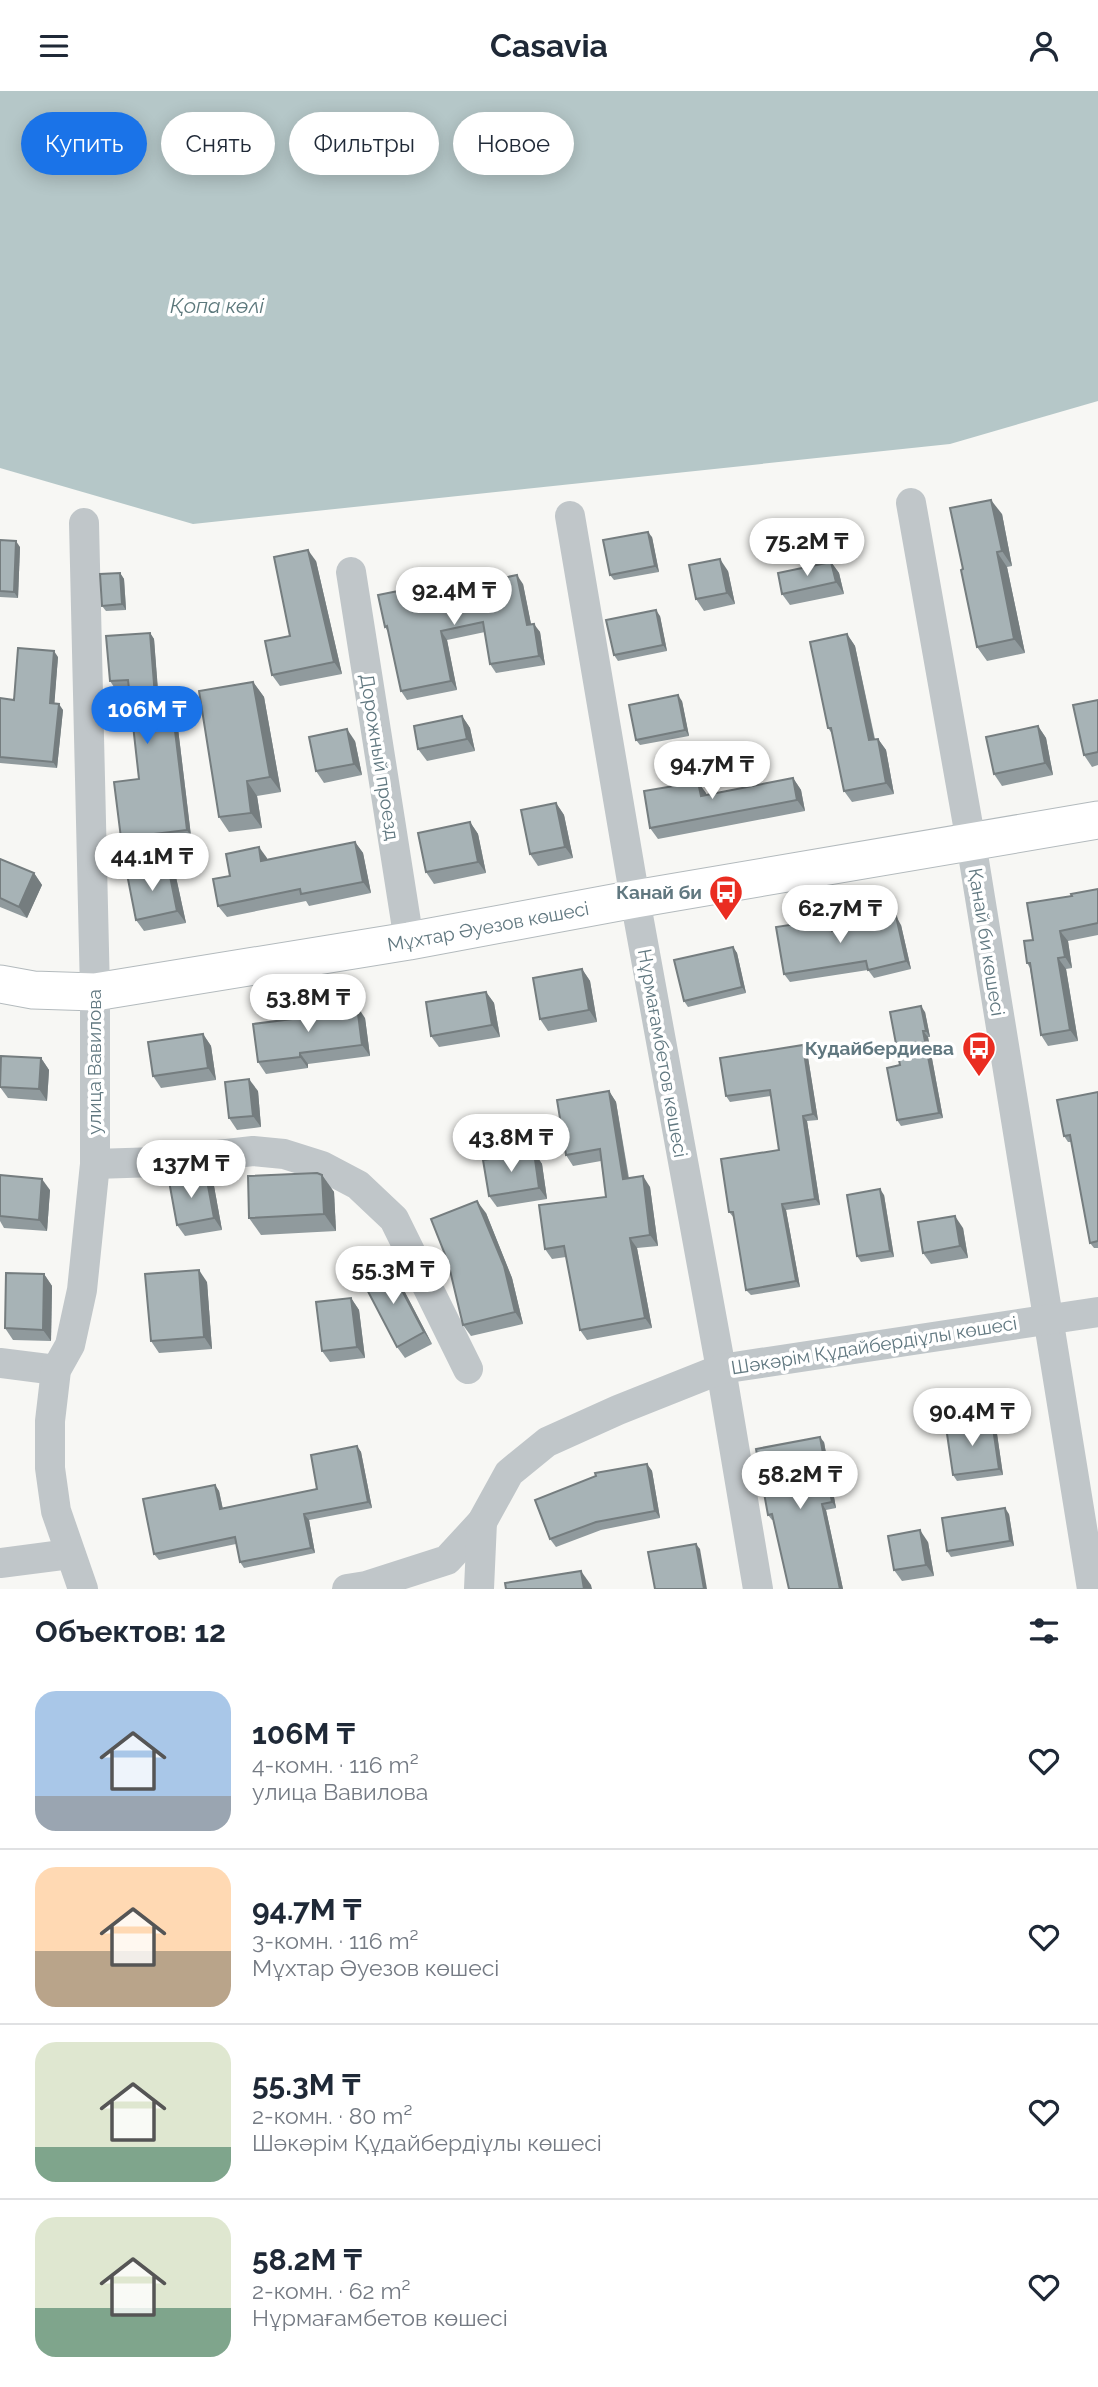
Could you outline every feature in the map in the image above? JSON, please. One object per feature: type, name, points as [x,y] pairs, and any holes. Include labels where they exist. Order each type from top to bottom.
[{"type":"main road","name":"Мұхтар Әуезов көшесі","points":[[0,984],[33,990],[95,992],[409,941],[635,899],[1098,820]]},
{"type":"street","name":"Қанай би көшесі","points":[[911,503],[971,842],[1092,1589]]},
{"type":"street","name":"Нұрмағамбетов көшесі","points":[[570,516],[758,1589]]},
{"type":"street","name":"улица Вавилова","points":[[83,1589],[56,1511],[50,1468],[50,1421],[55,1370],[70,1345],[77,1321],[94,1164],[95,992],[84,523]]},
{"type":"street","name":"Дорожный проезд","points":[[351,572],[409,941]]},
{"type":"street","points":[[94,1164],[156,1163],[253,1151],[284,1154],[322,1166],[358,1185],[394,1219],[468,1369]]},
{"type":"street","name":"Шәкәрім Құдайбердіұлы көшесі","points":[[347,1589],[366,1586],[447,1560],[482,1523],[509,1473],[547,1443],[721,1369],[1098,1312]]},
{"type":"street","points":[[0,1363],[55,1370]]},
{"type":"street","points":[[479,1589],[482,1523]]},
{"type":"street","points":[[0,1563],[70,1554]]},
{"type":"water","name":"Қопа көлі","points":[[0,91],[1098,91],[1098,401],[950,444],[193,524],[0,468]]},
{"type":"building","points":[[991,500],[1002,551],[997,552],[1014,639],[977,647],[950,508]]},
{"type":"building","points":[[648,532],[655,566],[610,575],[603,540]]},
{"type":"building","points":[[0,540],[16,541],[14,592],[0,591]]},
{"type":"building","points":[[308,550],[334,662],[272,675],[265,641],[290,636],[274,557]]},
{"type":"building","points":[[720,559],[727,593],[696,599],[689,565]]},
{"type":"building","points":[[831,562],[836,582],[782,594],[778,573]]},
{"type":"building","points":[[120,573],[122,604],[102,606],[100,574]]},
{"type":"building","points":[[517,575],[527,625],[534,624],[539,656],[490,664],[483,622],[441,631],[451,681],[401,691],[378,595],[428,585],[430,593]]},
{"type":"building","points":[[656,610],[663,645],[614,655],[606,620]]},
{"type":"building","points":[[150,633],[156,709],[172,706],[187,830],[121,838],[114,782],[139,779],[128,680],[110,681],[106,636]]},
{"type":"building","points":[[847,634],[869,740],[878,739],[886,783],[844,791],[810,642]]},
{"type":"building","points":[[18,648],[54,651],[50,703],[59,704],[53,762],[0,757],[0,698],[14,700]]},
{"type":"building","points":[[253,682],[270,777],[247,781],[251,813],[219,817],[199,691]]},
{"type":"building","points":[[678,695],[685,730],[636,740],[629,705]]},
{"type":"building","points":[[1098,700],[1098,752],[1084,755],[1073,705]]},
{"type":"building","points":[[462,716],[467,739],[418,749],[414,726]]},
{"type":"building","points":[[1038,726],[1045,763],[994,774],[986,737]]},
{"type":"building","points":[[347,729],[354,764],[316,771],[309,737]]},
{"type":"building","points":[[793,778],[797,800],[650,828],[644,791],[698,782],[701,796]]},
{"type":"building","points":[[556,803],[565,847],[530,854],[521,810]]},
{"type":"building","points":[[470,822],[478,862],[426,872],[418,833]]},
{"type":"building","points":[[355,842],[363,882],[301,894],[300,889],[218,906],[213,879],[230,876],[226,854],[259,847],[261,861]]},
{"type":"building","points":[[0,859],[34,873],[19,907],[0,898]]},
{"type":"building","points":[[168,866],[177,911],[136,920],[127,874]]},
{"type":"building","points":[[1098,889],[1098,923],[1060,931],[1065,957],[1058,958],[1070,1030],[1041,1035],[1024,941],[1033,940],[1027,903]]},
{"type":"building","points":[[896,916],[906,961],[868,970],[866,961],[784,974],[776,927],[830,919],[832,931]]},
{"type":"building","points":[[733,947],[742,987],[684,1001],[674,960]]},
{"type":"building","points":[[582,969],[589,1010],[540,1019],[533,978]]},
{"type":"building","points":[[486,992],[492,1025],[431,1036],[426,1002]]},
{"type":"building","points":[[357,1006],[362,1045],[300,1053],[300,1057],[258,1062],[253,1024],[316,1016],[315,1012]]},
{"type":"building","points":[[921,1006],[926,1031],[923,1031],[939,1113],[897,1120],[887,1068],[900,1065],[890,1012]]},
{"type":"building","points":[[203,1034],[208,1068],[153,1076],[148,1042]]},
{"type":"building","points":[[803,1045],[813,1114],[803,1116],[815,1199],[782,1204],[796,1281],[746,1290],[721,1159],[779,1150],[770,1090],[726,1096],[720,1058]]},
{"type":"building","points":[[1,1056],[41,1058],[39,1089],[0,1087]]},
{"type":"building","points":[[249,1079],[253,1116],[229,1118],[225,1082]]},
{"type":"building","points":[[609,1091],[623,1179],[643,1176],[650,1235],[630,1238],[645,1318],[580,1330],[564,1246],[545,1249],[539,1205],[606,1197],[600,1149],[566,1155],[557,1100]]},
{"type":"building","points":[[1098,1092],[1098,1241],[1090,1243],[1070,1135],[1064,1136],[1057,1100]]},
{"type":"building","points":[[534,1152],[539,1188],[489,1196],[483,1160]]},
{"type":"building","points":[[0,1175],[42,1179],[39,1220],[0,1216]]},
{"type":"building","points":[[206,1175],[214,1218],[177,1225],[169,1181]]},
{"type":"building","points":[[322,1175],[324,1214],[249,1218],[248,1176]]},
{"type":"building","points":[[880,1189],[890,1251],[857,1256],[847,1195]]},
{"type":"building","points":[[477,1201],[504,1266],[515,1312],[463,1325],[448,1262],[431,1219]]},
{"type":"building","points":[[955,1216],[960,1246],[923,1253],[918,1222]]},
{"type":"building","points":[[389,1266],[424,1332],[397,1347],[362,1280]]},
{"type":"building","points":[[199,1270],[204,1337],[151,1341],[145,1274]]},
{"type":"building","points":[[6,1273],[44,1274],[43,1330],[5,1328]]},
{"type":"building","points":[[351,1298],[357,1347],[322,1351],[316,1302]]},
{"type":"building","points":[[992,1421],[999,1469],[953,1475],[946,1427]]},
{"type":"building","points":[[820,1437],[832,1502],[822,1504],[840,1589],[789,1589],[772,1514],[768,1515],[756,1449]]},
{"type":"building","points":[[357,1446],[368,1502],[304,1514],[311,1548],[240,1562],[235,1537],[154,1554],[143,1499],[215,1485],[220,1509],[317,1489],[311,1455]]},
{"type":"building","points":[[647,1464],[655,1511],[596,1522],[550,1539],[535,1500],[596,1476],[595,1473]]},
{"type":"building","points":[[1005,1508],[1010,1541],[947,1551],[942,1518]]},
{"type":"building","points":[[920,1530],[926,1565],[894,1570],[888,1536]]},
{"type":"building","points":[[696,1544],[704,1589],[655,1589],[648,1552]]},
{"type":"building","points":[[581,1571],[584,1589],[506,1589],[505,1583]]},
{"type":"place","name":"Канай би","points":[[726,922]]},
{"type":"place","name":"Кудайбердиева","points":[[979,1078]]}]
